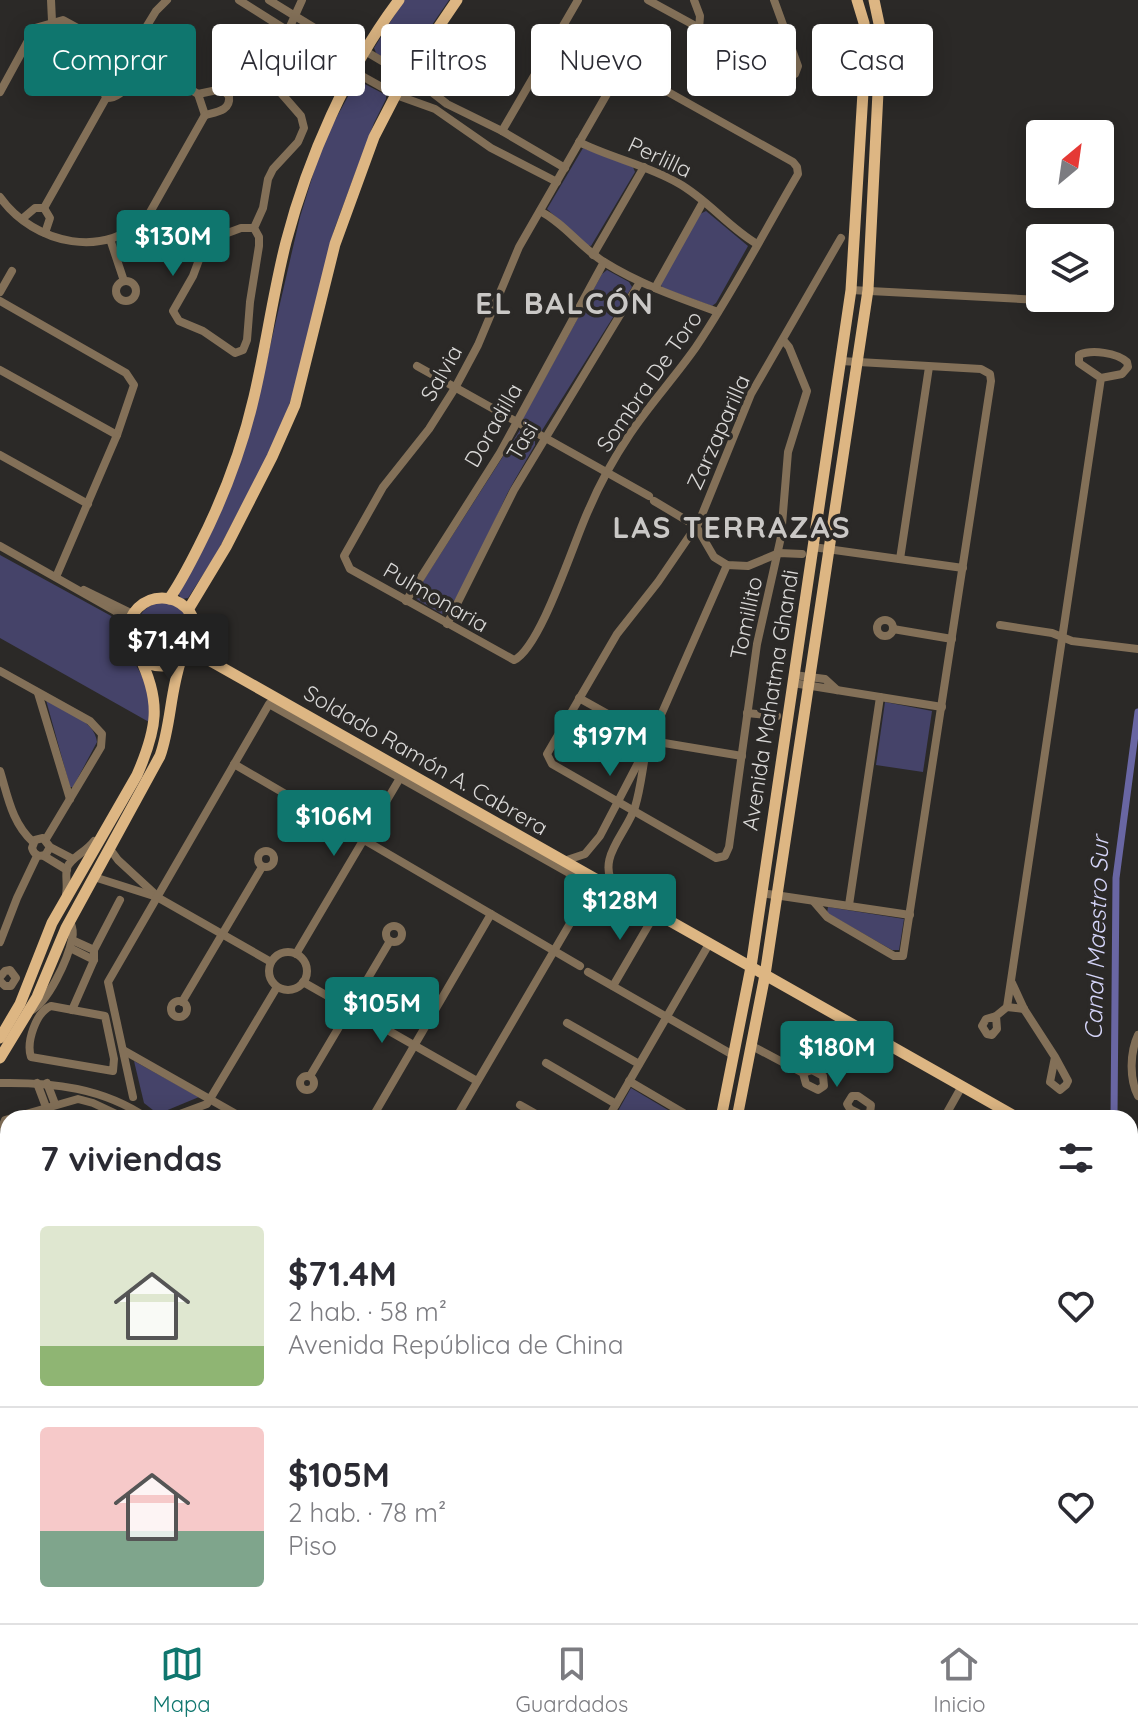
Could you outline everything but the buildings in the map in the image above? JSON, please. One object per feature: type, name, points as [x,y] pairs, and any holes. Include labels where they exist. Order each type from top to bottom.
[{"type":"main road","points":[[366,52],[399,0]]},
{"type":"main road","points":[[441,24],[457,0]]},
{"type":"main road","name":"Avenida Mahatma Ghandi","points":[[723,1110],[751,967],[851,290],[866,33],[857,0]]},
{"type":"main road","name":"Avenida Mahatma Ghandi","points":[[739,1110],[765,975],[868,290],[881,33],[874,0]]},
{"type":"main road","points":[[169,599],[180,584],[230,475],[253,401],[295,212],[339,96]]},
{"type":"main road","points":[[188,610],[226,547],[295,405],[341,225],[374,137],[395,96]]},
{"type":"main road","points":[[0,1038],[20,1004],[42,944],[140,769],[150,741],[154,691],[129,639],[132,617],[149,601],[169,599],[188,610],[196,625],[195,642],[181,660],[173,664],[155,665],[139,656]]},
{"type":"main road","name":"Soldado Ramón A. Cabrera","points":[[191,650],[1004,1110]]},
{"type":"main road","points":[[0,1058],[29,1012],[70,920],[160,756],[181,660]]},
{"type":"street","points":[[51,0],[52,21]]},
{"type":"street","points":[[148,24],[167,0]]},
{"type":"street","points":[[239,0],[277,24]]},
{"type":"street","points":[[269,0],[326,35],[355,45],[381,61]]},
{"type":"street","points":[[292,24],[305,0]]},
{"type":"street","points":[[502,131],[578,0]]},
{"type":"street","points":[[648,0],[690,24]]},
{"type":"street","points":[[694,0],[699,24]]},
{"type":"street","points":[[774,0],[783,24]]},
{"type":"street","points":[[0,92],[35,28],[52,21],[71,24]]},
{"type":"street","name":"Salvia","points":[[344,561],[345,552],[377,495],[429,429],[455,388],[478,345],[519,247],[615,80],[625,69],[797,167]]},
{"type":"street","points":[[0,197],[22,219],[45,233],[75,243],[110,239],[139,225],[149,214],[205,115],[225,109],[230,103],[229,96],[222,89],[198,94],[205,115]]},
{"type":"street","points":[[44,208],[106,98],[116,96]]},
{"type":"street","points":[[254,228],[241,228],[206,241],[190,281],[173,311],[179,321],[203,331],[235,353],[243,350],[247,340],[260,241],[254,228],[263,208],[267,184],[273,169],[298,142],[304,128],[298,111],[285,96]]},
{"type":"street","points":[[398,96],[435,109],[508,158],[557,182]]},
{"type":"street","points":[[436,96],[565,168]]},
{"type":"street","points":[[435,109],[440,99]]},
{"type":"street","name":"Perlilla","points":[[579,142],[676,181],[736,231],[757,244]]},
{"type":"street","points":[[593,255],[644,167]]},
{"type":"street","name":"Sombra De Toro","points":[[514,660],[524,653],[544,617],[585,517],[607,473],[630,434],[684,364],[718,312],[798,174],[797,167]]},
{"type":"street","points":[[857,188],[873,188]]},
{"type":"street","points":[[655,288],[703,202]]},
{"type":"street","points":[[22,219],[35,208],[44,208]]},
{"type":"street","points":[[44,208],[50,218],[45,233]]},
{"type":"street","points":[[540,211],[558,222],[604,262],[640,282],[718,312]]},
{"type":"street","name":"Zarzaparilla","points":[[616,802],[552,764],[547,758],[548,751],[623,625],[658,582],[696,526],[751,394],[841,238]]},
{"type":"street","points":[[110,239],[124,281]]},
{"type":"street","name":"Doradilla","points":[[406,601],[517,423],[604,262]]},
{"type":"street","points":[[0,292],[12,271]]},
{"type":"street","name":"Tasi","points":[[447,624],[544,438],[640,282]]},
{"type":"street","points":[[851,290],[1026,299]]},
{"type":"street","points":[[0,301],[130,376],[134,389],[56,577]]},
{"type":"street","name":"Tomillito","points":[[633,812],[711,856],[720,858],[728,853],[759,633],[779,553],[788,452],[807,391],[784,341]]},
{"type":"street","points":[[1088,352],[1121,357],[1127,362],[1128,367],[1122,374],[1101,378],[1079,363],[1079,355],[1088,352]]},
{"type":"street","points":[[814,902],[827,917],[898,957],[905,952],[991,377],[981,369],[841,361]]},
{"type":"street","points":[[417,366],[696,526],[714,557],[727,565],[748,566],[779,553],[802,554]]},
{"type":"street","points":[[900,559],[929,367]]},
{"type":"street","points":[[0,370],[117,435]]},
{"type":"street","points":[[996,1016],[1007,1007],[1012,983],[1101,378]]},
{"type":"street","points":[[0,455],[88,504]]},
{"type":"street","points":[[0,546],[91,599],[132,617]]},
{"type":"street","points":[[813,547],[963,568]]},
{"type":"street","name":"Pulmonaria","points":[[344,561],[350,569],[514,660]]},
{"type":"street","points":[[563,861],[585,854],[607,824],[646,749],[727,565]]},
{"type":"street","points":[[76,588],[94,593],[132,617]]},
{"type":"street","points":[[1000,625],[1052,633],[1072,641],[1137,649]]},
{"type":"street","points":[[893,629],[952,639]]},
{"type":"street","points":[[0,671],[90,721],[102,734],[101,747],[12,909],[0,942]]},
{"type":"street","points":[[793,679],[837,690],[942,707]]},
{"type":"street","points":[[37,692],[70,799]]},
{"type":"street","points":[[849,905],[880,697]]},
{"type":"street","points":[[579,698],[650,740],[742,756]]},
{"type":"street","points":[[133,1097],[108,982],[269,704],[592,886],[461,1110]]},
{"type":"street","points":[[747,713],[777,716]]},
{"type":"street","points":[[619,893],[611,882],[608,866],[615,844],[633,812],[646,749]]},
{"type":"street","points":[[234,764],[733,1055]]},
{"type":"street","points":[[0,771],[14,819],[33,842]]},
{"type":"street","points":[[296,954],[400,778]]},
{"type":"street","points":[[616,802],[633,812]]},
{"type":"street","points":[[64,902],[69,884],[67,870],[73,859],[86,852],[112,819]]},
{"type":"street","points":[[600,836],[615,844]]},
{"type":"street","points":[[67,870],[40,856],[32,848],[33,842],[37,838],[73,859]]},
{"type":"street","points":[[110,849],[157,897]]},
{"type":"street","points":[[182,1002],[262,867]]},
{"type":"street","points":[[94,877],[157,897],[271,962]]},
{"type":"street","points":[[761,893],[910,915]]},
{"type":"street","points":[[72,1010],[120,900]]},
{"type":"street","points":[[0,915],[12,909]]},
{"type":"street","points":[[377,1110],[491,914]]},
{"type":"street","points":[[613,986],[655,914]]},
{"type":"street","points":[[29,1012],[45,1000],[71,944],[70,920]]},
{"type":"street","points":[[310,1076],[390,941]]},
{"type":"street","points":[[71,944],[94,955]]},
{"type":"street","points":[[71,944],[84,955],[94,955]]},
{"type":"street","points":[[613,1110],[709,944]]},
{"type":"street","points":[[279,954],[296,954],[306,967],[303,982],[291,990],[277,987],[269,974],[271,962],[279,954]]},
{"type":"street","points":[[303,982],[477,1081]]},
{"type":"street","points":[[1012,983],[1024,1009],[1055,1057]]},
{"type":"street","points":[[192,1110],[211,1100],[277,987]]},
{"type":"street","points":[[51,1006],[72,1010],[105,1016],[114,1059],[113,1071],[29,1055],[31,1039],[44,1009],[51,1006]]},
{"type":"street","points":[[1007,1007],[1024,1009]]},
{"type":"street","points":[[567,1023],[639,1064]]},
{"type":"street","points":[[1138,1035],[1132,1059],[1134,1087],[1138,1096]]},
{"type":"street","points":[[752,1046],[803,1073]]},
{"type":"street","points":[[123,1050],[229,1110]]},
{"type":"street","points":[[546,1063],[616,1104]]},
{"type":"street","points":[[629,1081],[678,1110]]},
{"type":"street","points":[[0,1083],[42,1083],[102,1095],[131,1110]]},
{"type":"street","points":[[42,1083],[50,1106]]},
{"type":"street","points":[[948,1110],[962,1086]]},
{"type":"street","points":[[37,1110],[78,1099],[108,1110]]},
{"type":"street","points":[[520,1105],[529,1110]]},
{"type":"shaded area","points":[[404,0],[449,0],[433,24],[389,24]]},
{"type":"shaded area","points":[[381,37],[381,57],[374,48]]},
{"type":"shaded area","points":[[365,84],[381,92],[381,96],[386,96],[334,230],[296,385],[278,436],[215,556],[188,598],[181,599],[178,592],[192,565],[266,364],[300,217],[323,142],[348,96],[365,96]]},
{"type":"shaded area","points":[[583,148],[633,167],[635,172],[591,246],[547,209]]},
{"type":"shaded area","points":[[706,211],[748,246],[712,306],[663,288],[660,284],[700,214]]},
{"type":"shaded area","points":[[607,270],[629,282],[632,287],[541,432],[524,424],[523,418]]},
{"type":"shaded area","points":[[520,430],[535,438],[535,445],[507,494],[468,578],[442,614],[415,597],[418,589]]},
{"type":"shaded area","points":[[0,555],[124,623],[125,642],[147,686],[149,722],[0,638]]},
{"type":"shaded area","points":[[165,602],[177,604],[186,611],[193,620],[193,644],[186,653],[177,660],[165,662],[153,660],[144,653],[137,644],[135,632],[137,620],[144,611],[153,604]]},
{"type":"shaded area","points":[[46,700],[77,716],[95,734],[97,742],[73,787],[70,787]]},
{"type":"shaded area","points":[[885,702],[932,711],[923,772],[876,765]]},
{"type":"shaded area","points":[[828,907],[904,919],[899,950],[892,950],[827,913]]},
{"type":"shaded area","points":[[134,1061],[199,1097],[168,1110],[153,1110],[144,1103]]},
{"type":"shaded area","points":[[631,1088],[668,1110],[619,1110]]},
{"type":"waterway","name":"Canal Maestro Sur","points":[[1114,1110],[1116,878],[1138,712]]},
{"type":"district","name":"EL BALCÓN","points":[[565,304]]},
{"type":"district","name":"LAS TERRAZAS","points":[[732,528]]}]
